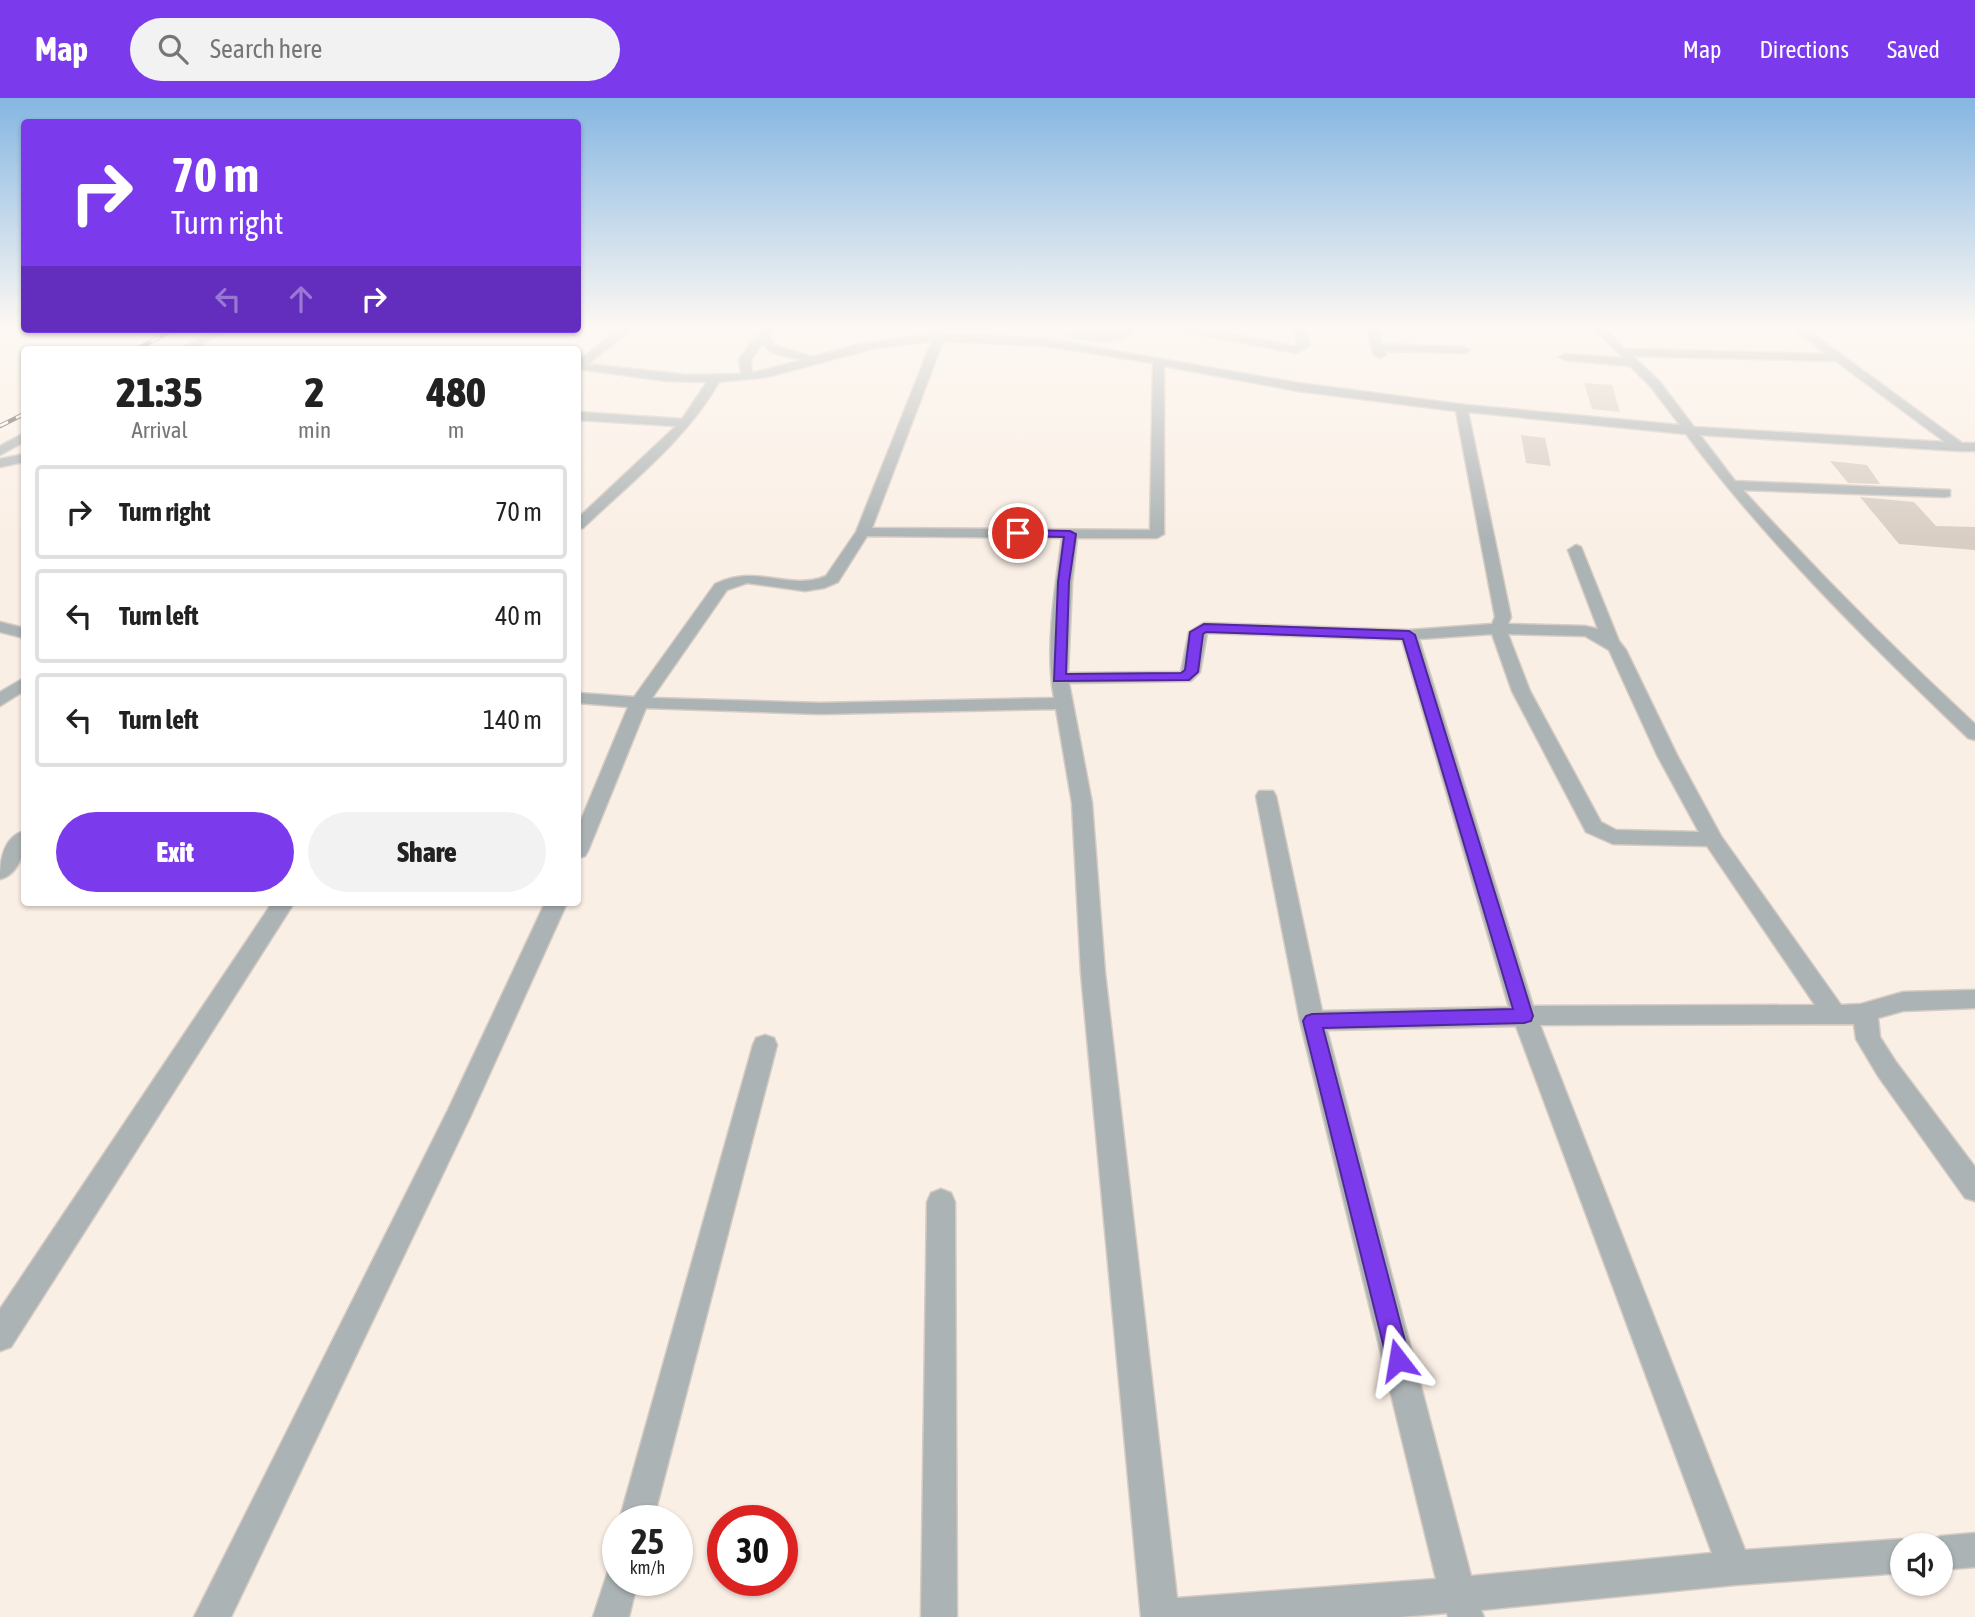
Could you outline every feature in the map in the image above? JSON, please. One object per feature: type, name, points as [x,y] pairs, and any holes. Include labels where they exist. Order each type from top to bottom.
[{"type":"street","points":[[581,522],[684,424],[705,397]]},
{"type":"street","points":[[581,844],[639,704],[721,587],[728,581],[744,577],[802,586],[825,584],[832,579],[863,532],[916,397]]},
{"type":"street","points":[[863,532],[1157,534],[1158,397]]},
{"type":"street","points":[[1351,397],[1695,435],[1975,447]]},
{"type":"street","points":[[1376,397],[1695,435]]},
{"type":"street","points":[[1663,397],[1695,435],[1731,485],[1801,563],[1891,655],[1975,734]]},
{"type":"street","points":[[1891,397],[1960,447]]},
{"type":"street","points":[[1462,411],[1503,617],[1499,629],[1521,691],[1593,827],[1612,837],[1713,839]]},
{"type":"street","points":[[581,415],[684,424]]},
{"type":"street","points":[[0,451],[21,439]]},
{"type":"street","points":[[0,463],[21,459]]},
{"type":"street","points":[[1731,485],[1945,493]]},
{"type":"street","points":[[1070,534],[1063,582],[1059,678],[1082,803],[1093,973],[1160,1617],[1462,1606],[1735,1568],[1890,1557]]},
{"type":"street","points":[[1576,550],[1611,641],[1618,650],[1667,755],[1713,839],[1835,1016]]},
{"type":"street","points":[[0,626],[21,632]]},
{"type":"street","points":[[1059,678],[1185,677],[1191,672],[1197,632],[1204,628],[1409,635],[1499,629],[1585,631],[1611,641]]},
{"type":"street","points":[[1409,635],[1524,1016],[1735,1568]]},
{"type":"street","points":[[0,701],[21,685]]},
{"type":"street","points":[[581,698],[639,704],[902,710],[1062,703]]},
{"type":"street","points":[[1266,796],[1312,1021],[1462,1606]]},
{"type":"street","points":[[0,872],[21,842]]},
{"type":"street","points":[[0,1336],[281,906]]},
{"type":"street","points":[[212,1617],[458,1115],[555,906]]},
{"type":"street","points":[[1312,1021],[1524,1016],[1835,1016],[1865,1014],[1874,1007],[1896,1002],[1975,999]]},
{"type":"street","points":[[1865,1014],[1868,1039],[1975,1189]]},
{"type":"street","points":[[640,1505],[765,1045]]},
{"type":"street","points":[[939,1617],[941,1202]]},
{"type":"street","points":[[1953,1552],[1975,1550]]},
{"type":"street","points":[[611,1617],[617,1596]]},
{"type":"building","points":[[1588,397],[1616,397],[1620,412],[1592,409]]},
{"type":"building","points":[[1521,435],[1545,438],[1551,466],[1526,463]]},
{"type":"building","points":[[1830,461],[1867,465],[1880,484],[1848,483]]},
{"type":"building","points":[[1860,497],[1914,502],[1936,526],[1975,527],[1975,550],[1899,544]]},
{"type":"railway","points":[[0,426],[21,416]]},
{"type":"route","points":[[1018,533],[1070,534],[1063,582],[1059,678],[1185,677],[1191,672],[1197,632],[1204,628],[1409,635],[1524,1016],[1312,1021],[1398,1360]]}]
